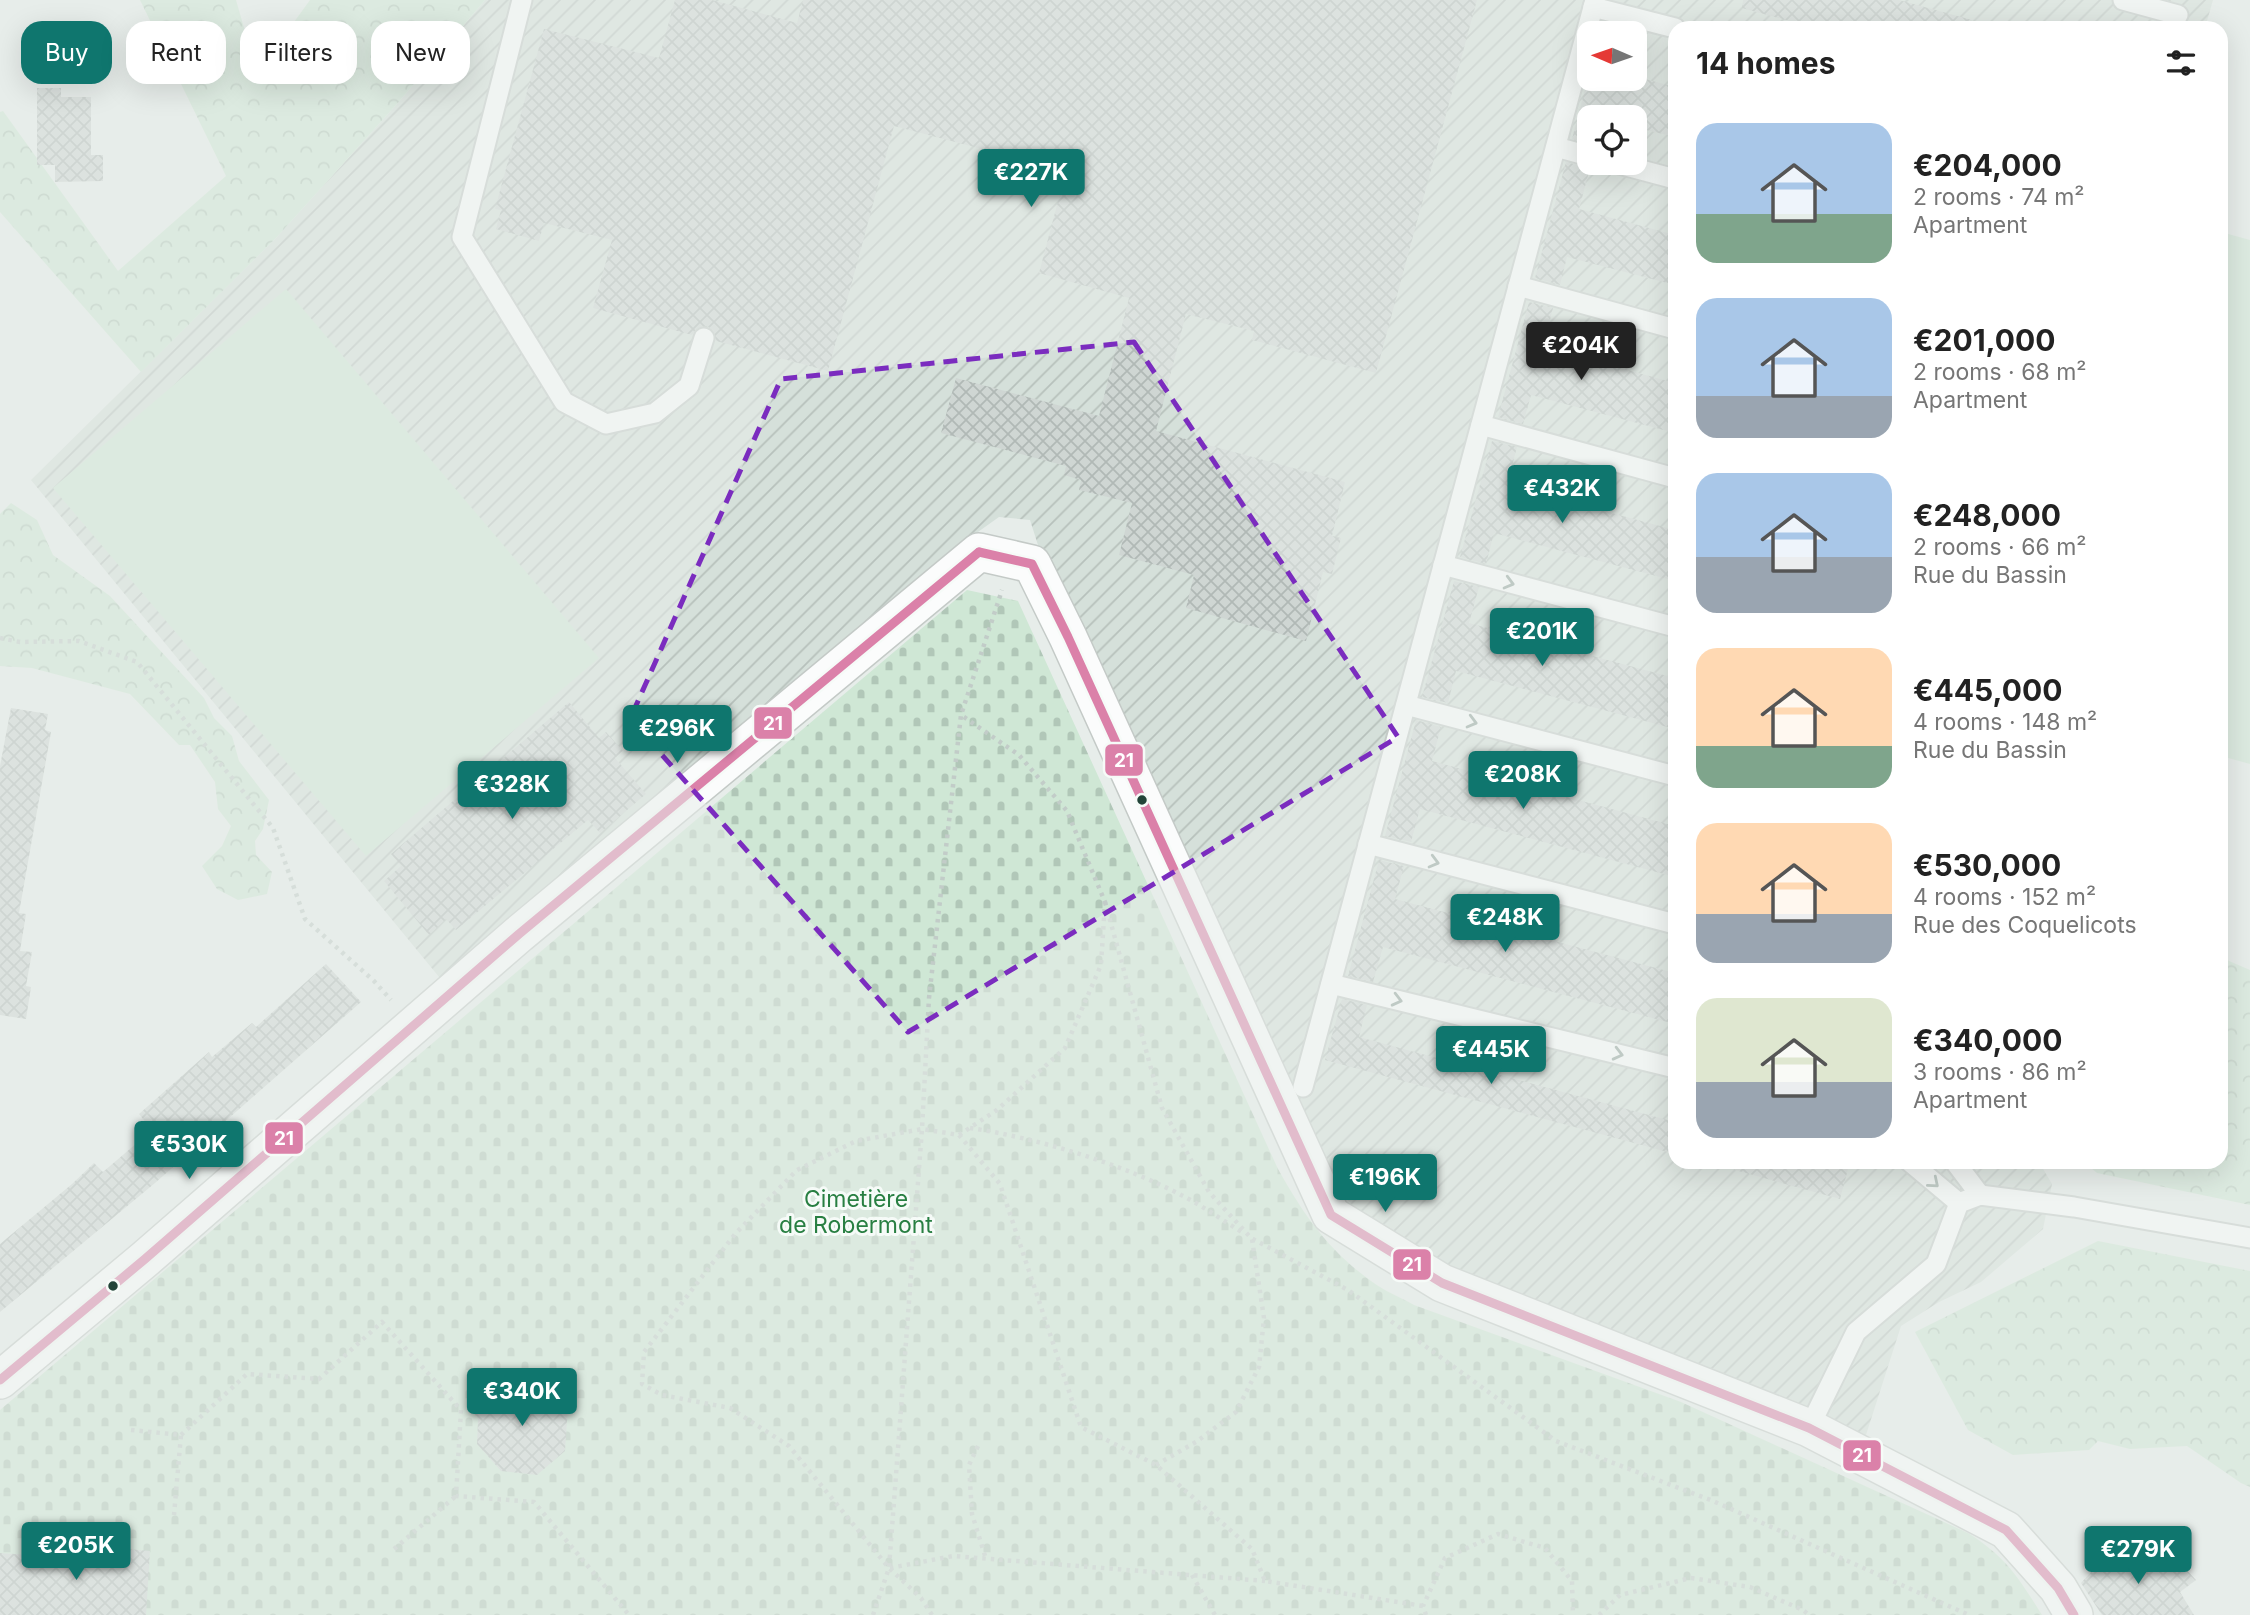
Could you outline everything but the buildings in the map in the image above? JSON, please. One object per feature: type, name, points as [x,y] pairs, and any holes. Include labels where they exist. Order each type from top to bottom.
[{"type":"street","points":[[0,1380],[145,1259],[519,934],[979,552],[1032,564],[1068,637],[1331,1215],[1441,1283],[1809,1428],[2006,1530],[2058,1588],[2074,1615]]},
{"type":"lane","points":[[522,0],[462,237],[564,402],[606,424],[655,413],[690,386],[704,338]]},
{"type":"lane","points":[[2123,0],[2178,14]]},
{"type":"lane","points":[[1303,1087],[1594,3],[1668,26]]},
{"type":"lane","points":[[1556,147],[1577,153]]},
{"type":"lane","points":[[1647,172],[1668,177]]},
{"type":"lane","points":[[1518,286],[1668,327]]},
{"type":"lane","points":[[1481,425],[1668,476]]},
{"type":"lane","points":[[1443,565],[1668,625]]},
{"type":"lane","points":[[1406,705],[1668,774]]},
{"type":"lane","points":[[1368,844],[1668,922]]},
{"type":"lane","points":[[1331,984],[1668,1066]]},
{"type":"lane","points":[[1918,1169],[1959,1203]]},
{"type":"lane","points":[[1960,1169],[1980,1195]]},
{"type":"lane","points":[[1809,1428],[1856,1332],[1937,1264],[1959,1203],[1980,1195],[2074,1207],[2250,1238]]},
{"type":"path","points":[[873,1615],[889,1568],[922,1129],[929,998],[961,715],[1012,559]]},
{"type":"path","points":[[0,638],[20,642],[79,641],[137,662],[273,828],[305,919],[374,981],[413,1024]]},
{"type":"path","points":[[932,1615],[921,1598],[889,1568],[789,1446],[730,1408],[662,1395],[642,1384],[644,1352],[735,1234],[797,1170],[856,1140],[922,1129],[960,1135],[998,1110],[1065,1048],[1101,965],[1105,902],[1067,811],[1019,755],[961,715]]},
{"type":"path","points":[[971,1128],[1000,1132],[1115,1166],[1185,1197],[1251,1238],[1264,1318],[1259,1367],[1236,1412],[1196,1442],[1156,1465]]},
{"type":"path","points":[[960,1135],[1000,1184],[1081,1427],[1156,1465],[1252,1549],[1265,1581]]},
{"type":"path","points":[[174,1515],[181,1435],[247,1374],[319,1379],[382,1322],[461,1410],[456,1496]]},
{"type":"path","points":[[131,1430],[181,1435]]},
{"type":"path","points":[[978,1446],[969,1465],[972,1514],[986,1559]]},
{"type":"path","points":[[394,1549],[456,1496],[534,1502],[629,1615]]},
{"type":"path","points":[[1426,1615],[1423,1606],[1446,1558],[1498,1535],[1545,1548],[1572,1581],[1573,1615]]},
{"type":"path","points":[[889,1568],[953,1556],[1265,1581],[1423,1606]]},
{"type":"path","points":[[1192,1575],[1215,1615]]},
{"type":"path","points":[[1599,1615],[1620,1595],[1691,1578],[1750,1587],[1809,1615]]},
{"type":"highlighted area","points":[[1134,342],[1398,737],[908,1032],[630,719],[781,379]]},
{"type":"shaded area","points":[[485,0],[2213,0],[2207,21],[1668,21],[1668,1169],[2043,1169],[2052,1184],[2043,1229],[1981,1282],[1939,1302],[1901,1326],[1865,1438],[1689,1360],[1565,1313],[1449,1274],[1357,1213],[1335,1182],[1045,567],[1030,520],[999,517],[940,559],[444,983],[31,480],[276,238],[414,84],[470,84],[470,21],[467,21]]},
{"type":"green space","points":[[140,0],[236,0],[242,21],[240,84],[357,84],[357,21],[295,21],[310,0],[485,0],[467,21],[371,21],[371,84],[414,84],[276,238],[141,372],[0,212],[0,112],[3,111],[118,271],[226,176],[181,84],[226,84],[226,21],[150,21]]},
{"type":"green space","points":[[2228,234],[2250,240],[2250,764],[2228,758]]},
{"type":"green space","points":[[286,289],[599,658],[366,856],[53,488]]},
{"type":"green space","points":[[11,503],[37,520],[53,555],[110,596],[204,698],[214,718],[232,736],[239,761],[269,800],[263,829],[255,841],[256,855],[272,872],[267,894],[238,900],[217,889],[202,866],[222,846],[231,826],[218,809],[215,782],[190,745],[179,745],[130,694],[32,668],[0,666],[0,514]]},
{"type":"green space","name":"Cimetière de Robermont","points":[[967,590],[1018,601],[1278,1169],[1307,1216],[1329,1244],[1355,1269],[1376,1285],[1414,1305],[1681,1402],[1968,1533],[1993,1551],[2011,1569],[2042,1615],[0,1615],[0,1410]]},
{"type":"green space","points":[[2228,960],[2250,970],[2250,1205],[2097,1173],[2092,1169],[2228,1169]]},
{"type":"green space","points":[[2098,1241],[2250,1271],[2250,1487],[2187,1446],[2130,1449],[2098,1441],[2089,1450],[2013,1455],[1968,1430],[1915,1332]]},
{"type":"transit line","name":"21","points":[[979,552],[1032,564],[1068,637],[1331,1215],[1442,1283],[1809,1428],[2006,1530],[2058,1588],[2074,1615]]},
{"type":"transit line","name":"21","points":[[0,1380],[145,1259],[519,934],[979,552]]}]
